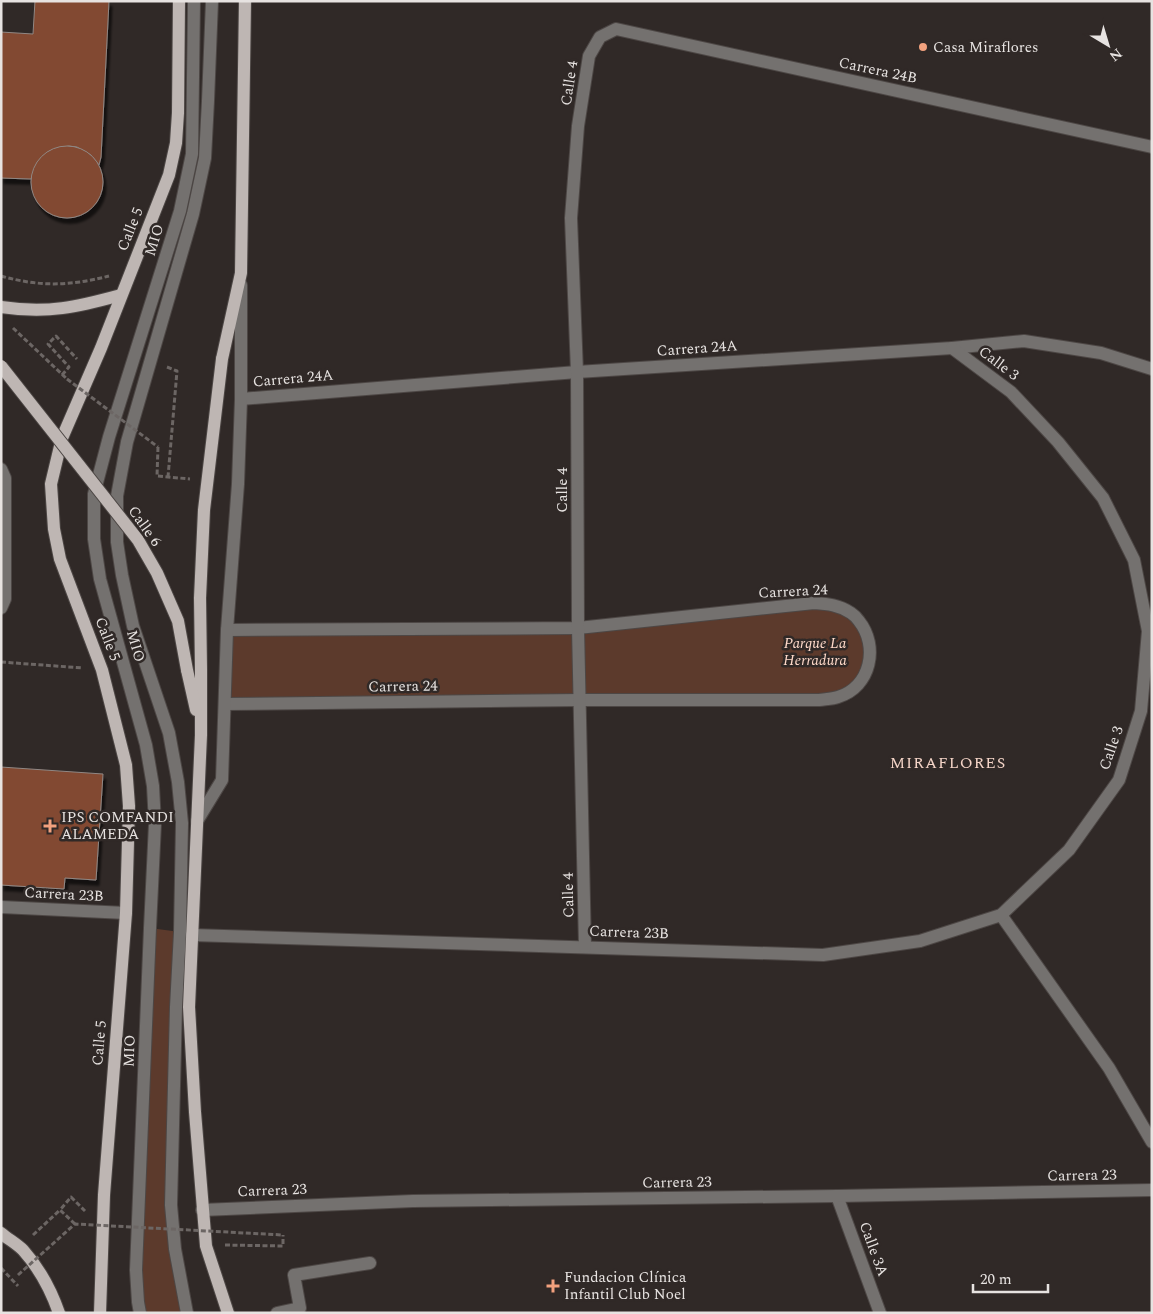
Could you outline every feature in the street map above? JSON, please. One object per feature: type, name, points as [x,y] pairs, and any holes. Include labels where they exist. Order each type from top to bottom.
[{"type":"main road","name":"Calle 5","points":[[100,1313],[104,1194],[126,913],[129,806],[126,765],[102,670],[60,559],[52,517],[50,484],[62,438],[166,184],[176,143],[179,1]]},
{"type":"main road","points":[[228,1313],[206,1246],[189,1007],[201,735],[200,598],[204,510],[222,359],[241,273],[245,1]]},
{"type":"main road","points":[[1,307],[26,310],[58,310],[121,295]]},
{"type":"main road","name":"Calle 6","points":[[1,366],[138,540],[157,573],[178,621],[201,735]]},
{"type":"main road","points":[[1,1233],[23,1250],[41,1274],[51,1289],[59,1313]]},
{"type":"street","name":"MIO","points":[[140,1313],[136,1270],[156,824],[153,786],[146,744],[100,579],[94,539],[94,494],[112,428],[180,211],[192,154],[194,1]]},
{"type":"street","name":"MIO","points":[[187,1313],[175,1249],[171,1205],[182,823],[178,782],[169,733],[133,626],[122,575],[117,542],[117,496],[127,442],[193,214],[205,158],[212,1]]},
{"type":"street","name":"Carrera 24B","points":[[600,36],[616,28],[1152,147]]},
{"type":"street","name":"Calle 4","points":[[585,947],[578,628],[577,372],[571,218],[578,126],[589,56],[600,36]]},
{"type":"street","points":[[197,821],[222,780],[227,630],[238,484],[241,399],[241,273]]},
{"type":"street","name":"Carrera 24A","points":[[241,399],[577,372],[952,348],[1024,341],[1101,353],[1152,370]]},
{"type":"street","name":"Calle 3","points":[[952,348],[1011,392],[1058,442],[1103,498],[1134,560],[1148,631],[1141,711],[1119,780],[1069,850],[1001,915]]},
{"type":"street","points":[[1,468],[5,478],[5,599],[1,608]]},
{"type":"street","name":"Carrera 24","points":[[226,704],[581,700],[819,700],[839,697],[856,686],[868,669],[871,649],[866,630],[853,614],[835,604],[814,603],[578,628],[227,630]]},
{"type":"street","name":"Carrera 23B","points":[[1,907],[126,913]]},
{"type":"street","points":[[1001,915],[1109,1068],[1152,1142]]},
{"type":"street","name":"Carrera 23B","points":[[192,935],[823,955],[920,941],[1001,915]]},
{"type":"street","name":"Carrera 23","points":[[202,1210],[413,1201],[1152,1190]]},
{"type":"street","name":"Calle 3A","points":[[837,1196],[880,1313]]},
{"type":"street","points":[[277,1313],[300,1308],[294,1275],[370,1263]]},
{"type":"path","points":[[1,276],[27,283],[55,285],[86,282],[118,273]]},
{"type":"path","points":[[9,324],[66,379],[158,446],[157,476]]},
{"type":"path","points":[[62,375],[69,367],[48,344],[56,336],[81,363]]},
{"type":"path","points":[[164,376],[166,367],[177,371],[168,477]]},
{"type":"path","points":[[148,439],[150,430]]},
{"type":"path","points":[[1,662],[102,670]]},
{"type":"path","points":[[27,1240],[60,1210],[71,1197],[87,1213]]},
{"type":"path","points":[[60,1210],[76,1224],[283,1235],[284,1246],[206,1246]]},
{"type":"path","points":[[18,1275],[76,1224]]},
{"type":"path","points":[[1,1268],[18,1286]]},
{"type":"green space","name":"Parque La Herradura","points":[[835,604],[866,629],[868,669],[839,697],[225,704],[227,630],[578,628]]},
{"type":"green space","points":[[150,928],[180,932],[171,1205],[187,1313],[140,1313]]},
{"type":"building","points":[[35,1],[109,1],[101,157],[99,165],[91,155],[77,147],[58,148],[49,151],[38,162],[31,179],[1,178],[1,32],[33,34]]},
{"type":"building","points":[[67,146],[87,152],[97,162],[103,182],[97,202],[87,212],[67,218],[47,212],[37,202],[31,182],[37,162],[47,152]]},
{"type":"building","name":"IPS COMFANDI ALAMEDA","points":[[1,767],[103,774],[96,880],[65,878],[64,889],[1,885]]},
{"type":"place","name":"Casa Miraflores","points":[[923,47]]},
{"type":"place","name":"IPS COMFANDI ALAMEDA","points":[[50,826]]},
{"type":"place","name":"Fundacion Clínica Infantil Club Noel","points":[[553,1286]]},
{"type":"district","name":"MIRAFLORES","points":[[948,762]]}]
